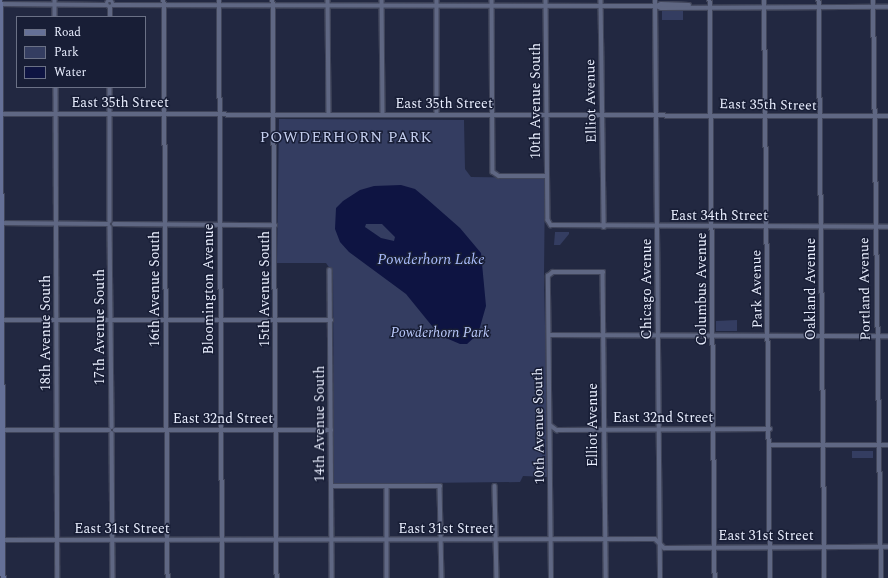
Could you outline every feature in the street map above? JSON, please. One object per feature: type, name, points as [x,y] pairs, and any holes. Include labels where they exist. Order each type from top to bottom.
[{"type":"main road","points":[[0,0],[1,540],[3,578]]},
{"type":"street","points":[[55,0],[55,16]]},
{"type":"street","name":"16th Avenue South","points":[[164,0],[168,578]]},
{"type":"street","name":"15th Avenue South","points":[[273,0],[277,578]]},
{"type":"street","points":[[328,0],[329,115]]},
{"type":"street","points":[[382,0],[383,115]]},
{"type":"street","points":[[437,0],[437,115]]},
{"type":"street","points":[[492,0],[493,172],[495,174],[521,176],[548,176]]},
{"type":"street","name":"10th Avenue South","points":[[546,0],[548,220],[551,225]]},
{"type":"street","name":"Elliot Avenue","points":[[601,0],[604,226]]},
{"type":"street","name":"Chicago Avenue","points":[[655,0],[660,429],[660,578]]},
{"type":"street","name":"Columbus Avenue","points":[[710,0],[715,578]]},
{"type":"street","name":"Park Avenue","points":[[764,0],[770,429],[770,578]]},
{"type":"street","name":"Oakland Avenue","points":[[819,0],[825,578]]},
{"type":"street","name":"Portland Avenue","points":[[873,0],[881,578]]},
{"type":"street","points":[[0,4],[164,5],[219,2],[273,5],[656,6],[661,8],[694,6],[888,7]]},
{"type":"street","name":"Bloomington Avenue","points":[[219,2],[222,578]]},
{"type":"street","points":[[110,4],[110,16]]},
{"type":"street","name":"18th Avenue South","points":[[56,88],[58,578]]},
{"type":"street","name":"17th Avenue South","points":[[110,88],[113,578]]},
{"type":"street","name":"East 35th Street","points":[[1,114],[888,116]]},
{"type":"street","points":[[1,223],[275,225]]},
{"type":"street","name":"East 34th Street","points":[[551,225],[888,227]]},
{"type":"street","name":"14th Avenue South","points":[[330,270],[332,578]]},
{"type":"street","name":"Elliot Avenue","points":[[549,274],[603,272],[606,578]]},
{"type":"street","name":"10th Avenue South","points":[[549,274],[551,578]]},
{"type":"street","points":[[1,320],[331,320]]},
{"type":"street","points":[[549,335],[888,336]]},
{"type":"street","points":[[550,425],[557,430],[550,438]]},
{"type":"street","name":"East 32nd Street","points":[[557,430],[770,429]]},
{"type":"street","name":"East 32nd Street","points":[[1,430],[331,430]]},
{"type":"street","points":[[770,445],[888,444]]},
{"type":"street","points":[[332,486],[440,486],[442,578]]},
{"type":"street","points":[[386,486],[387,578]]},
{"type":"street","points":[[496,486],[497,578]]},
{"type":"street","name":"East 31st Street","points":[[1,540],[655,539],[664,548],[888,547]]},
{"type":"green space","points":[[662,11],[683,11],[683,20],[662,20]]},
{"type":"green space","name":"Powderhorn Park","points":[[279,119],[464,120],[465,169],[471,177],[545,178],[544,276],[548,477],[523,476],[520,482],[334,484],[333,273],[326,263],[277,263]]},
{"type":"green space","points":[[555,232],[569,232],[569,234],[560,245],[554,245]]},
{"type":"green space","points":[[737,320],[737,331],[716,331],[716,321]]},
{"type":"green space","points":[[852,451],[873,451],[873,458],[852,458]]},
{"type":"water","name":"Powderhorn Lake","points":[[401,185],[415,189],[460,228],[481,253],[486,306],[478,334],[467,344],[460,344],[446,338],[432,326],[406,294],[349,252],[340,242],[335,229],[336,208],[343,201],[360,190],[374,186]],"holes":[[[366,224],[382,224],[395,237],[394,241],[381,238],[365,227]]]},
{"type":"district","name":"POWDERHORN PARK","points":[[346,138]]}]
